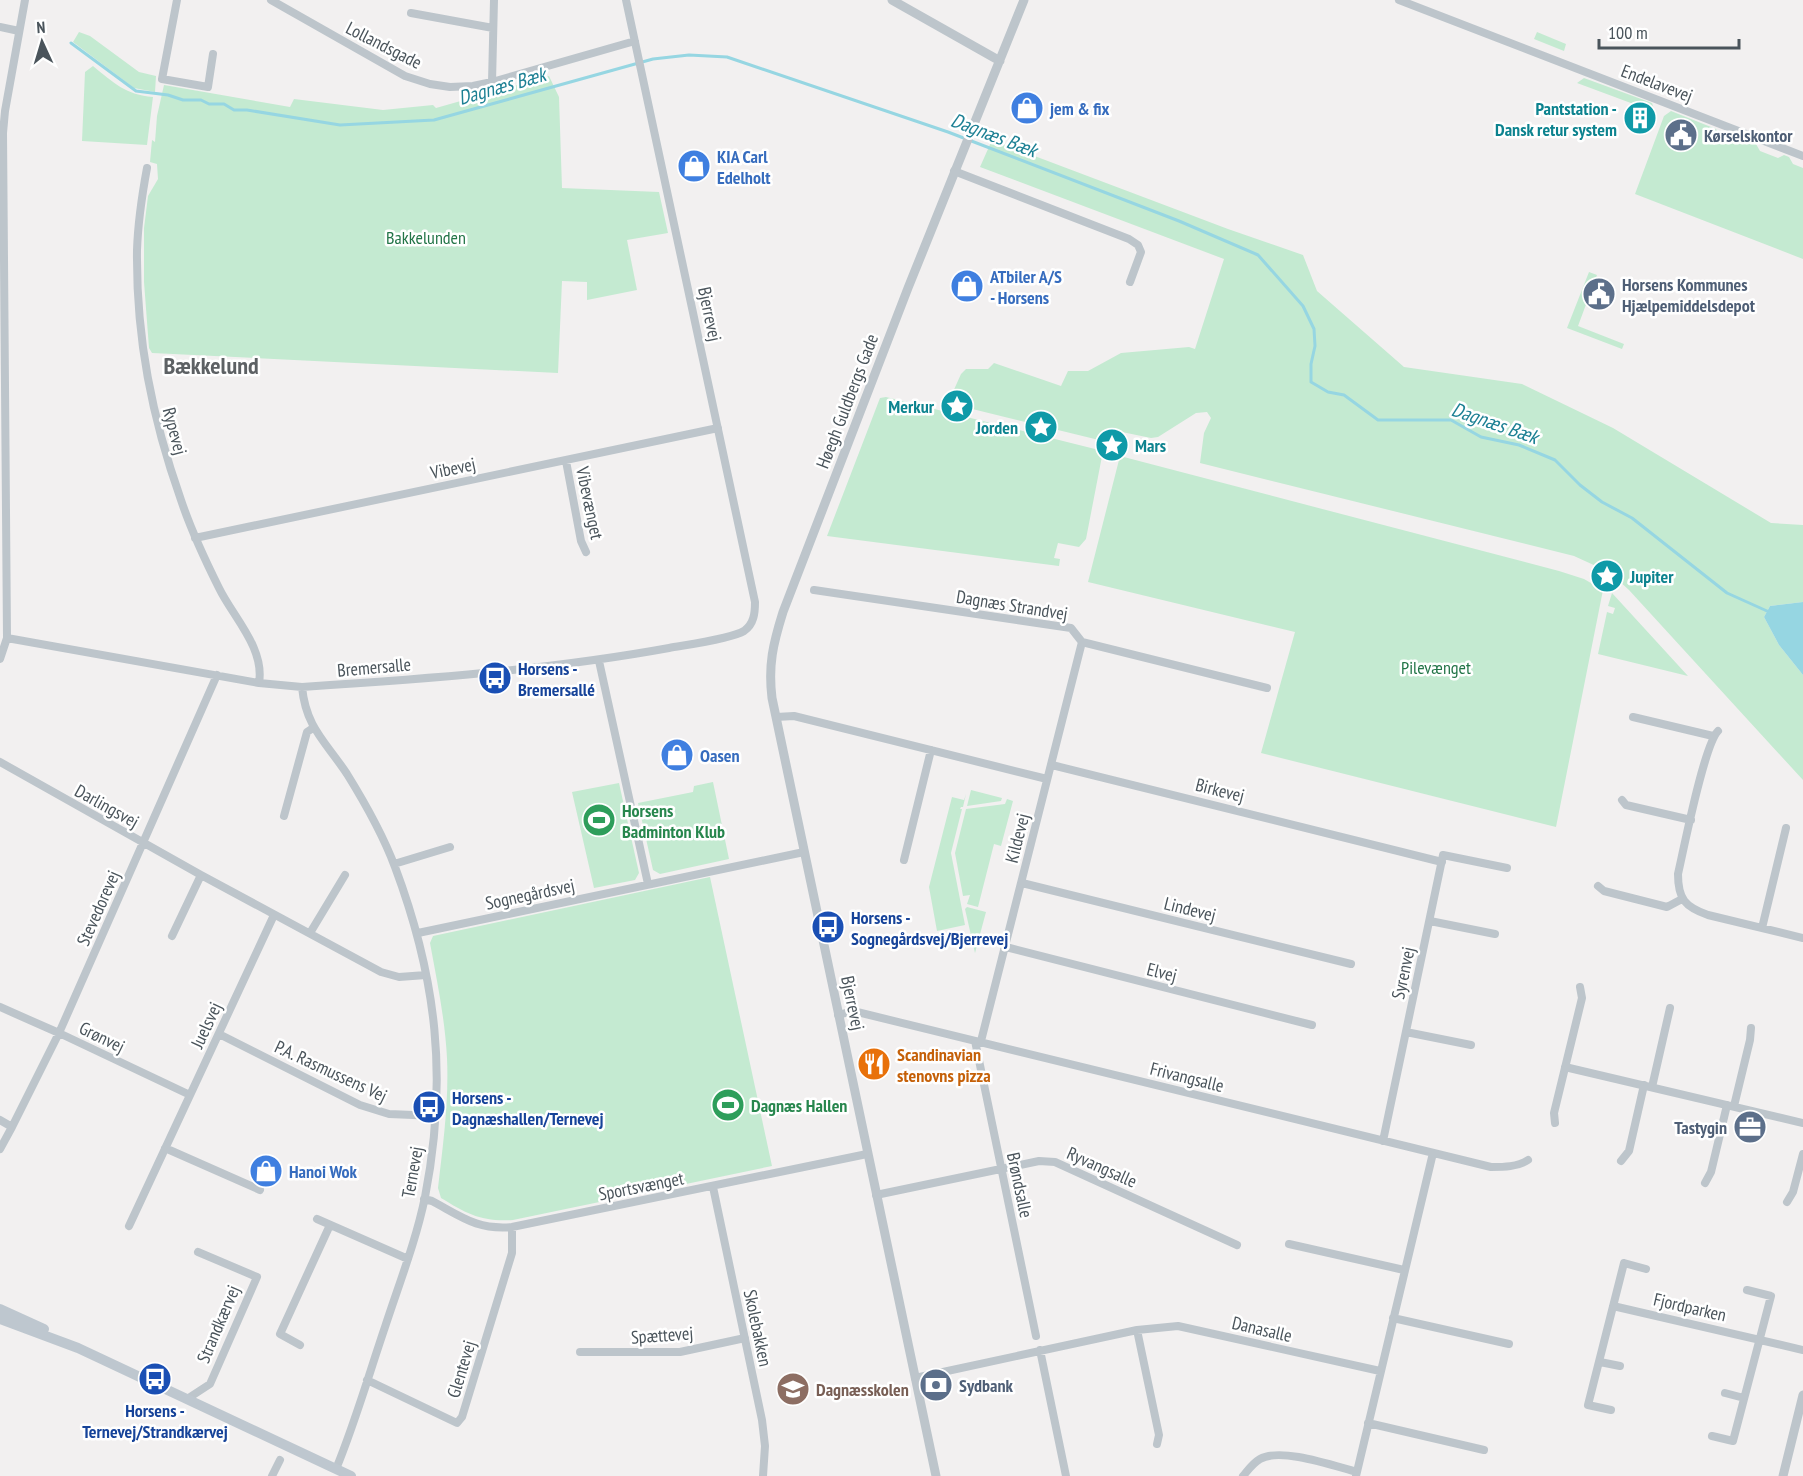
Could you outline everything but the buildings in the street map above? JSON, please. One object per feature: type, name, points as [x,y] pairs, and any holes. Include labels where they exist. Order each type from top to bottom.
[{"type":"main road","points":[[0,1309],[65,1339],[78,1348]]},
{"type":"main road","points":[[0,1319],[78,1348],[334,1472],[351,1476]]},
{"type":"street","points":[[0,659],[7,638],[3,569],[2,457],[3,134],[25,0]]},
{"type":"street","points":[[177,0],[162,79],[208,87],[213,54]]},
{"type":"street","name":"Lollandsgade","points":[[271,0],[405,76],[430,84],[450,87],[492,82],[636,44]]},
{"type":"street","points":[[492,82],[494,0]]},
{"type":"street","name":"Bjerrevej","points":[[626,0],[755,602],[755,614],[743,631]]},
{"type":"street","points":[[892,0],[1000,61]]},
{"type":"street","name":"Høegh Guldbergs Gade","points":[[773,642],[954,171],[1024,0]]},
{"type":"street","name":"Endelavevej","points":[[1399,0],[1803,156]]},
{"type":"street","points":[[411,13],[493,28]]},
{"type":"street","points":[[0,27],[20,31]]},
{"type":"street","name":"Rypevej","points":[[147,168],[137,249],[138,297],[143,353],[160,438],[195,538],[219,590],[253,644],[260,675],[259,683]]},
{"type":"street","points":[[954,171],[1129,239],[1138,245],[1141,252],[1130,282]]},
{"type":"street","name":"Vibevej","points":[[195,538],[718,428]]},
{"type":"street","name":"Vibevænget","points":[[566,461],[581,541],[586,552]]},
{"type":"street","name":"Dagnæs Strandvej","points":[[814,591],[1071,628],[1082,642],[1267,688]]},
{"type":"street","name":"Bremersalle","points":[[7,638],[259,683],[302,687],[599,661],[708,641],[743,631]]},
{"type":"street","name":"Bjerrevej","points":[[773,642],[769,677],[776,717],[936,1476]]},
{"type":"street","name":"Kildevej","points":[[978,1041],[1006,947],[1082,642]]},
{"type":"street","points":[[599,661],[648,884]]},
{"type":"street","name":"Stevedorevej","points":[[0,1149],[59,1033],[217,675]]},
{"type":"street","name":"Ternevej","points":[[302,687],[306,714],[346,773],[372,817],[394,864],[418,933],[435,1030],[438,1082],[437,1116],[424,1199],[408,1258],[334,1472]]},
{"type":"street","points":[[776,717],[794,716],[1047,779]]},
{"type":"street","points":[[1633,717],[1716,733],[1678,874],[1678,886],[1682,899],[1694,910],[1803,938]]},
{"type":"street","points":[[284,816],[307,732],[314,728]]},
{"type":"street","points":[[904,860],[931,750]]},
{"type":"street","name":"Darlingsvej","points":[[0,762],[201,875],[381,972],[399,977],[426,975]]},
{"type":"street","name":"Birkevej","points":[[1052,765],[1442,862]]},
{"type":"street","points":[[1622,800],[1626,805],[1691,820]]},
{"type":"street","points":[[1762,928],[1786,828]]},
{"type":"street","points":[[394,864],[450,847]]},
{"type":"street","name":"Sognegårdsvej","points":[[418,933],[804,852]]},
{"type":"street","points":[[1442,862],[1443,855],[1507,868]]},
{"type":"street","name":"Syrenvej","points":[[1383,1141],[1442,862]]},
{"type":"street","points":[[172,936],[201,875]]},
{"type":"street","points":[[310,933],[345,875]]},
{"type":"street","name":"Lindevej","points":[[1022,883],[1351,964]]},
{"type":"street","points":[[1598,886],[1604,891],[1667,907],[1682,899]]},
{"type":"street","name":"Juelsvej","points":[[129,1226],[274,915]]},
{"type":"street","points":[[1430,921],[1495,934]]},
{"type":"street","name":"Elvej","points":[[1006,947],[1312,1025]]},
{"type":"street","points":[[1555,1123],[1554,1113],[1582,998],[1580,987]]},
{"type":"street","name":"Grønvej","points":[[0,1007],[190,1095]]},
{"type":"street","points":[[1621,1161],[1629,1151],[1670,1008]]},
{"type":"street","name":"Frivangsalle","points":[[838,1015],[853,1011],[1491,1167],[1507,1167],[1528,1160]]},
{"type":"street","points":[[1705,1183],[1711,1172],[1731,1106],[1750,1040],[1751,1028]]},
{"type":"street","points":[[1406,1032],[1471,1045]]},
{"type":"street","name":"P.A. Rasmussens Vej","points":[[219,1034],[360,1105],[389,1114],[437,1116]]},
{"type":"street","name":"Brøndsalle","points":[[978,1041],[1001,1168],[1036,1336]]},
{"type":"street","points":[[1565,1067],[1803,1123]]},
{"type":"street","points":[[0,1120],[12,1128]]},
{"type":"street","points":[[165,1148],[260,1190]]},
{"type":"street","name":"Sportsvænget","points":[[424,1199],[474,1224],[495,1228],[512,1227],[867,1154]]},
{"type":"street","points":[[1243,1476],[1260,1459],[1273,1455],[1296,1457],[1356,1474],[1433,1154]]},
{"type":"street","points":[[1787,1202],[1793,1192],[1803,1154]]},
{"type":"street","name":"Ryvangsalle","points":[[876,1195],[1001,1168],[1039,1161],[1055,1162],[1237,1245]]},
{"type":"street","name":"Skolebakken","points":[[713,1187],[762,1420],[765,1446],[763,1476]]},
{"type":"street","points":[[317,1219],[408,1258]]},
{"type":"street","points":[[300,1345],[280,1334],[330,1226]]},
{"type":"street","name":"Glentevej","points":[[367,1380],[457,1423],[462,1417],[512,1253],[512,1227]]},
{"type":"street","points":[[1289,1244],[1404,1270]]},
{"type":"street","name":"Strandkærvej","points":[[187,1399],[210,1384],[257,1277],[198,1252]]},
{"type":"street","name":"Fjordparken","points":[[1611,1410],[1588,1405],[1624,1263],[1646,1269]]},
{"type":"street","name":"Fjordparken","points":[[1712,1436],[1733,1441],[1771,1296],[1747,1290]]},
{"type":"street","name":"Fjordparken","points":[[1613,1306],[1803,1350]]},
{"type":"street","points":[[1393,1318],[1509,1344]]},
{"type":"street","name":"Danasalle","points":[[915,1378],[1137,1330],[1178,1326],[1380,1371]]},
{"type":"street","points":[[1137,1330],[1159,1435],[1157,1444]]},
{"type":"street","name":"Spættevej","points":[[580,1352],[680,1352],[745,1338]]},
{"type":"street","points":[[1040,1350],[1066,1476]]},
{"type":"street","points":[[1600,1362],[1620,1366]]},
{"type":"street","points":[[1725,1393],[1744,1398]]},
{"type":"street","points":[[1783,1476],[1803,1395]]},
{"type":"street","points":[[1368,1423],[1484,1450]]},
{"type":"street","points":[[272,1476],[280,1460]]},
{"type":"green space","points":[[79,32],[90,36],[139,72],[156,76],[155,92],[134,88],[73,42]]},
{"type":"green space","points":[[1537,32],[1566,44],[1564,51],[1534,39]]},
{"type":"green space","points":[[93,66],[128,91],[153,97],[147,145],[82,141],[85,72]]},
{"type":"green space","name":"Bakkelunden","points":[[549,76],[559,97],[562,188],[659,192],[668,233],[627,240],[637,290],[587,300],[587,282],[562,281],[558,373],[152,353],[149,348],[144,282],[144,228],[148,196],[158,179],[157,164],[150,162],[152,140],[155,142],[157,116],[164,85],[290,107],[294,99],[383,110],[433,105],[436,108]]},
{"type":"green space","points":[[1584,78],[1652,103],[1655,112],[1577,83]]},
{"type":"green space","points":[[1671,111],[1716,129],[1720,136],[1727,139],[1732,135],[1756,144],[1760,151],[1778,158],[1784,155],[1789,157],[1793,164],[1803,168],[1803,259],[1635,194],[1664,116]]},
{"type":"green space","points":[[992,140],[1303,255],[1317,291],[1404,367],[1522,384],[1613,428],[1771,523],[1803,525],[1803,602],[1770,606],[1764,617],[1779,645],[1803,675],[1803,780],[1629,590],[1609,572],[1574,556],[1200,463],[1204,433],[1211,418],[1207,412],[1196,413],[1158,437],[1151,438],[1117,431],[1103,441],[948,403],[961,374],[966,369],[988,369],[994,363],[1061,386],[1068,371],[1088,371],[1121,353],[1189,347],[1195,349],[1224,259],[980,167]]},
{"type":"green space","points":[[1589,272],[1597,275],[1578,326],[1624,344],[1622,349],[1567,328]]},
{"type":"green space","points":[[886,397],[1103,451],[1086,539],[1079,547],[1058,543],[1054,558],[1060,559],[1059,566],[827,536],[880,398]]},
{"type":"green space","name":"Pilevænget","points":[[1120,456],[1559,571],[1584,579],[1603,590],[1556,827],[1261,753],[1295,632],[1088,582]]},
{"type":"green space","points":[[1612,593],[1688,676],[1598,654],[1607,612],[1613,614],[1615,608],[1608,606]]},
{"type":"green space","points":[[713,782],[729,859],[660,874],[653,870],[638,803],[693,792],[694,786]]},
{"type":"green space","points":[[619,783],[639,873],[635,880],[594,888],[572,792]]},
{"type":"green space","points":[[971,790],[1002,798],[1001,801],[967,806]]},
{"type":"green space","points":[[966,794],[963,807],[960,809],[962,809],[951,853],[965,925],[937,931],[929,887],[952,797],[964,800]]},
{"type":"green space","points":[[1007,799],[1013,801],[1001,846],[994,844],[978,907],[967,904],[970,895],[963,896],[955,853],[966,809],[1005,804]]},
{"type":"green space","points":[[710,877],[772,1166],[513,1220],[492,1220],[475,1216],[441,1198],[438,1188],[444,1140],[447,1058],[443,1014],[430,943],[433,936]]},
{"type":"green space","points":[[967,907],[986,912],[975,953],[965,909]]},
{"type":"water","points":[[1803,602],[1803,675],[1779,645],[1764,617],[1770,606]]},
{"type":"waterway","name":"Dagnæs Bæk","points":[[71,43],[136,91],[168,95],[183,100],[201,100],[209,104],[224,104],[234,110],[247,110],[340,125],[434,120],[653,59],[689,55],[727,57],[948,132],[1179,221],[1258,255],[1303,306],[1314,329],[1315,346],[1311,364],[1311,382],[1328,392],[1344,395],[1378,420],[1451,420],[1481,437],[1519,445],[1555,460],[1580,485],[1602,502],[1632,518],[1727,593],[1767,611]]},
{"type":"place","name":"jem & fix","points":[[1027,108]]},
{"type":"place","name":"Pantstation - Dansk retur system","points":[[1640,118]]},
{"type":"place","name":"Kørselskontor","points":[[1681,135]]},
{"type":"place","name":"KIA Carl Edelholt","points":[[694,166]]},
{"type":"place","name":"ATbiler A/S - Horsens","points":[[967,286]]},
{"type":"place","name":"Horsens Kommunes Hjælpemiddelsdepot","points":[[1599,294]]},
{"type":"place","name":"Merkur","points":[[957,406]]},
{"type":"place","name":"Jorden","points":[[1041,427]]},
{"type":"place","name":"Mars","points":[[1112,445]]},
{"type":"place","name":"Jupiter","points":[[1607,576]]},
{"type":"place","name":"Horsens - Bremersallé","points":[[495,678]]},
{"type":"place","name":"Oasen","points":[[677,755]]},
{"type":"place","name":"Horsens Badminton Klub","points":[[599,820]]},
{"type":"place","name":"Horsens - Sognegårdsvej/Bjerrevej","points":[[828,927]]},
{"type":"place","name":"Scandinavian stenovns pizza","points":[[874,1064]]},
{"type":"place","name":"Dagnæs Hallen","points":[[728,1105]]},
{"type":"place","name":"Horsens - Dagnæshallen/Ternevej","points":[[429,1107]]},
{"type":"place","name":"Tastygin","points":[[1750,1127]]},
{"type":"place","name":"Hanoi Wok","points":[[266,1171]]},
{"type":"place","name":"Horsens - Ternevej/Strandkærvej","points":[[155,1379]]},
{"type":"place","name":"Sydbank","points":[[936,1385]]},
{"type":"place","name":"Dagnæsskolen","points":[[793,1389]]},
{"type":"district","name":"Bækkelund","points":[[211,365]]}]
